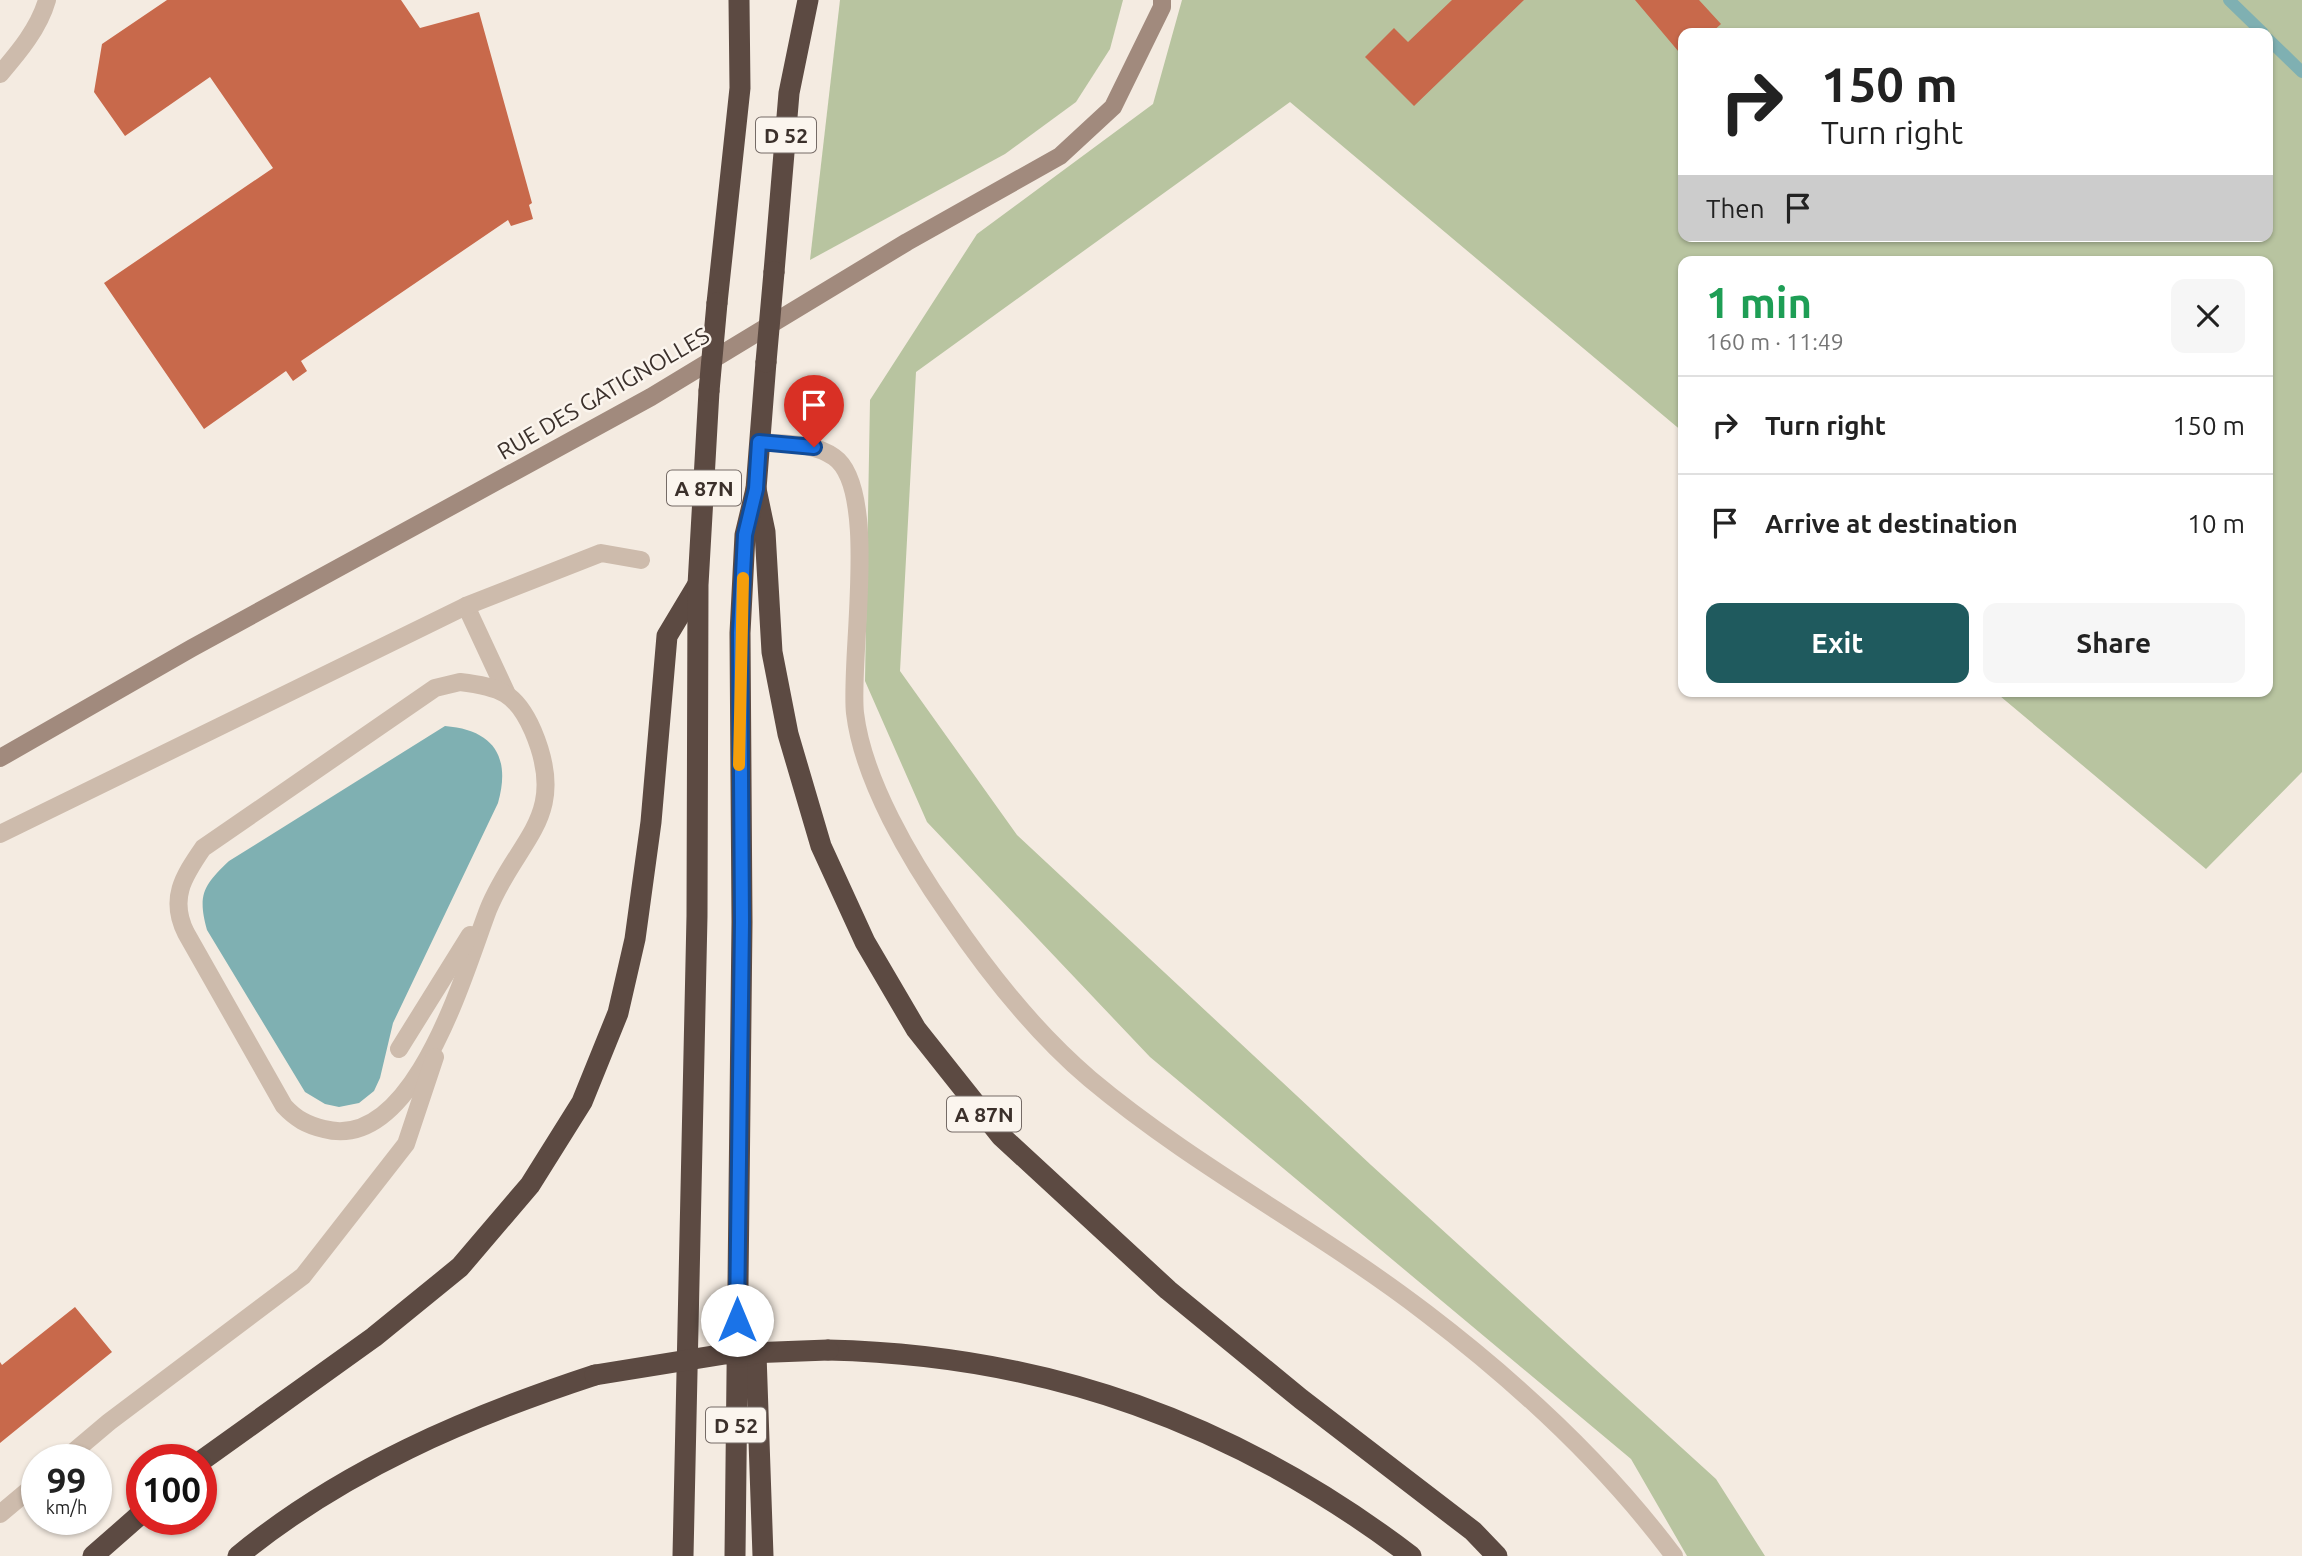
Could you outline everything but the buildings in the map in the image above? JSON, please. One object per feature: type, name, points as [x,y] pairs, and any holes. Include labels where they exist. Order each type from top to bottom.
[{"type":"highway","name":"A 87N","points":[[683,1556],[697,916],[698,584],[709,391],[739,100],[740,0]]},
{"type":"highway","name":"D 52","points":[[735,1556],[742,922],[740,633],[745,535],[756,489],[789,93],[808,0]]},
{"type":"highway","name":"A 87N","points":[[756,489],[765,532],[772,652],[788,734],[821,846],[865,942],[916,1029],[1001,1136],[1168,1290],[1301,1399],[1473,1531],[1497,1556]]},
{"type":"highway","points":[[217,1450],[374,1337],[460,1267],[530,1185],[582,1102],[618,1013],[635,939],[651,822],[667,636],[698,584]]},
{"type":"highway","points":[[737,1294],[755,1325],[763,1556]]},
{"type":"highway","points":[[238,1556],[313,1503],[368,1469],[434,1435],[502,1406],[595,1375],[725,1354],[828,1350],[950,1358],[1026,1372],[1100,1392],[1171,1417],[1307,1483],[1411,1556]]},
{"type":"highway","points":[[93,1556],[126,1527]]},
{"type":"street","name":"RUE DES GATIGNOLLES","points":[[0,758],[53,725],[651,397],[907,242],[1060,156],[1113,107],[1162,7],[1162,0]]},
{"type":"lane","points":[[0,74],[19,53],[43,15],[47,0]]},
{"type":"lane","points":[[759,442],[814,447],[843,464],[855,498],[859,546],[853,668],[855,714],[861,744],[885,805],[915,860],[947,913],[996,981],[1088,1077],[1166,1138],[1426,1313],[1552,1417],[1634,1502],[1674,1556]]},
{"type":"lane","points":[[0,834],[467,606],[601,553],[641,560]]},
{"type":"lane","points":[[399,1049],[494,897],[540,817],[548,785],[546,763],[532,728],[518,702],[506,692],[467,606]]},
{"type":"lane","points":[[441,1038],[394,1106],[375,1123],[341,1133],[295,1118],[284,1106],[186,933],[178,917],[178,895],[187,871],[204,848],[435,688],[460,682],[506,692]]},
{"type":"lane","points":[[83,1444],[303,1276],[405,1144],[494,897]]},
{"type":"lane","points":[[0,1514],[21,1496]]},
{"type":"green space","points":[[840,0],[1123,0],[1110,49],[1076,102],[1005,154],[810,260]]},
{"type":"green space","points":[[1182,0],[2302,0],[2302,772],[2206,869],[2001,697],[2273,697],[2273,256],[1678,256],[1678,428],[1290,102],[916,372],[900,671],[1017,835],[1371,1165],[1716,1479],[1765,1556],[1687,1556],[1631,1459],[1150,1057],[927,822],[865,681],[870,400],[977,234],[1153,104]]},
{"type":"water","points":[[445,726],[476,733],[495,749],[502,772],[498,803],[393,1023],[380,1078],[374,1091],[359,1103],[339,1107],[325,1104],[305,1092],[207,930],[203,907],[205,891],[229,861]]},
{"type":"waterway","points":[[2229,0],[2258,28]]},
{"type":"waterway","points":[[2273,44],[2302,72]]},
{"type":"slow traffic","points":[[739,765],[743,578]]},
{"type":"route","points":[[737,1320],[742,922],[740,633],[745,535],[756,489],[759,442],[814,447]]}]
